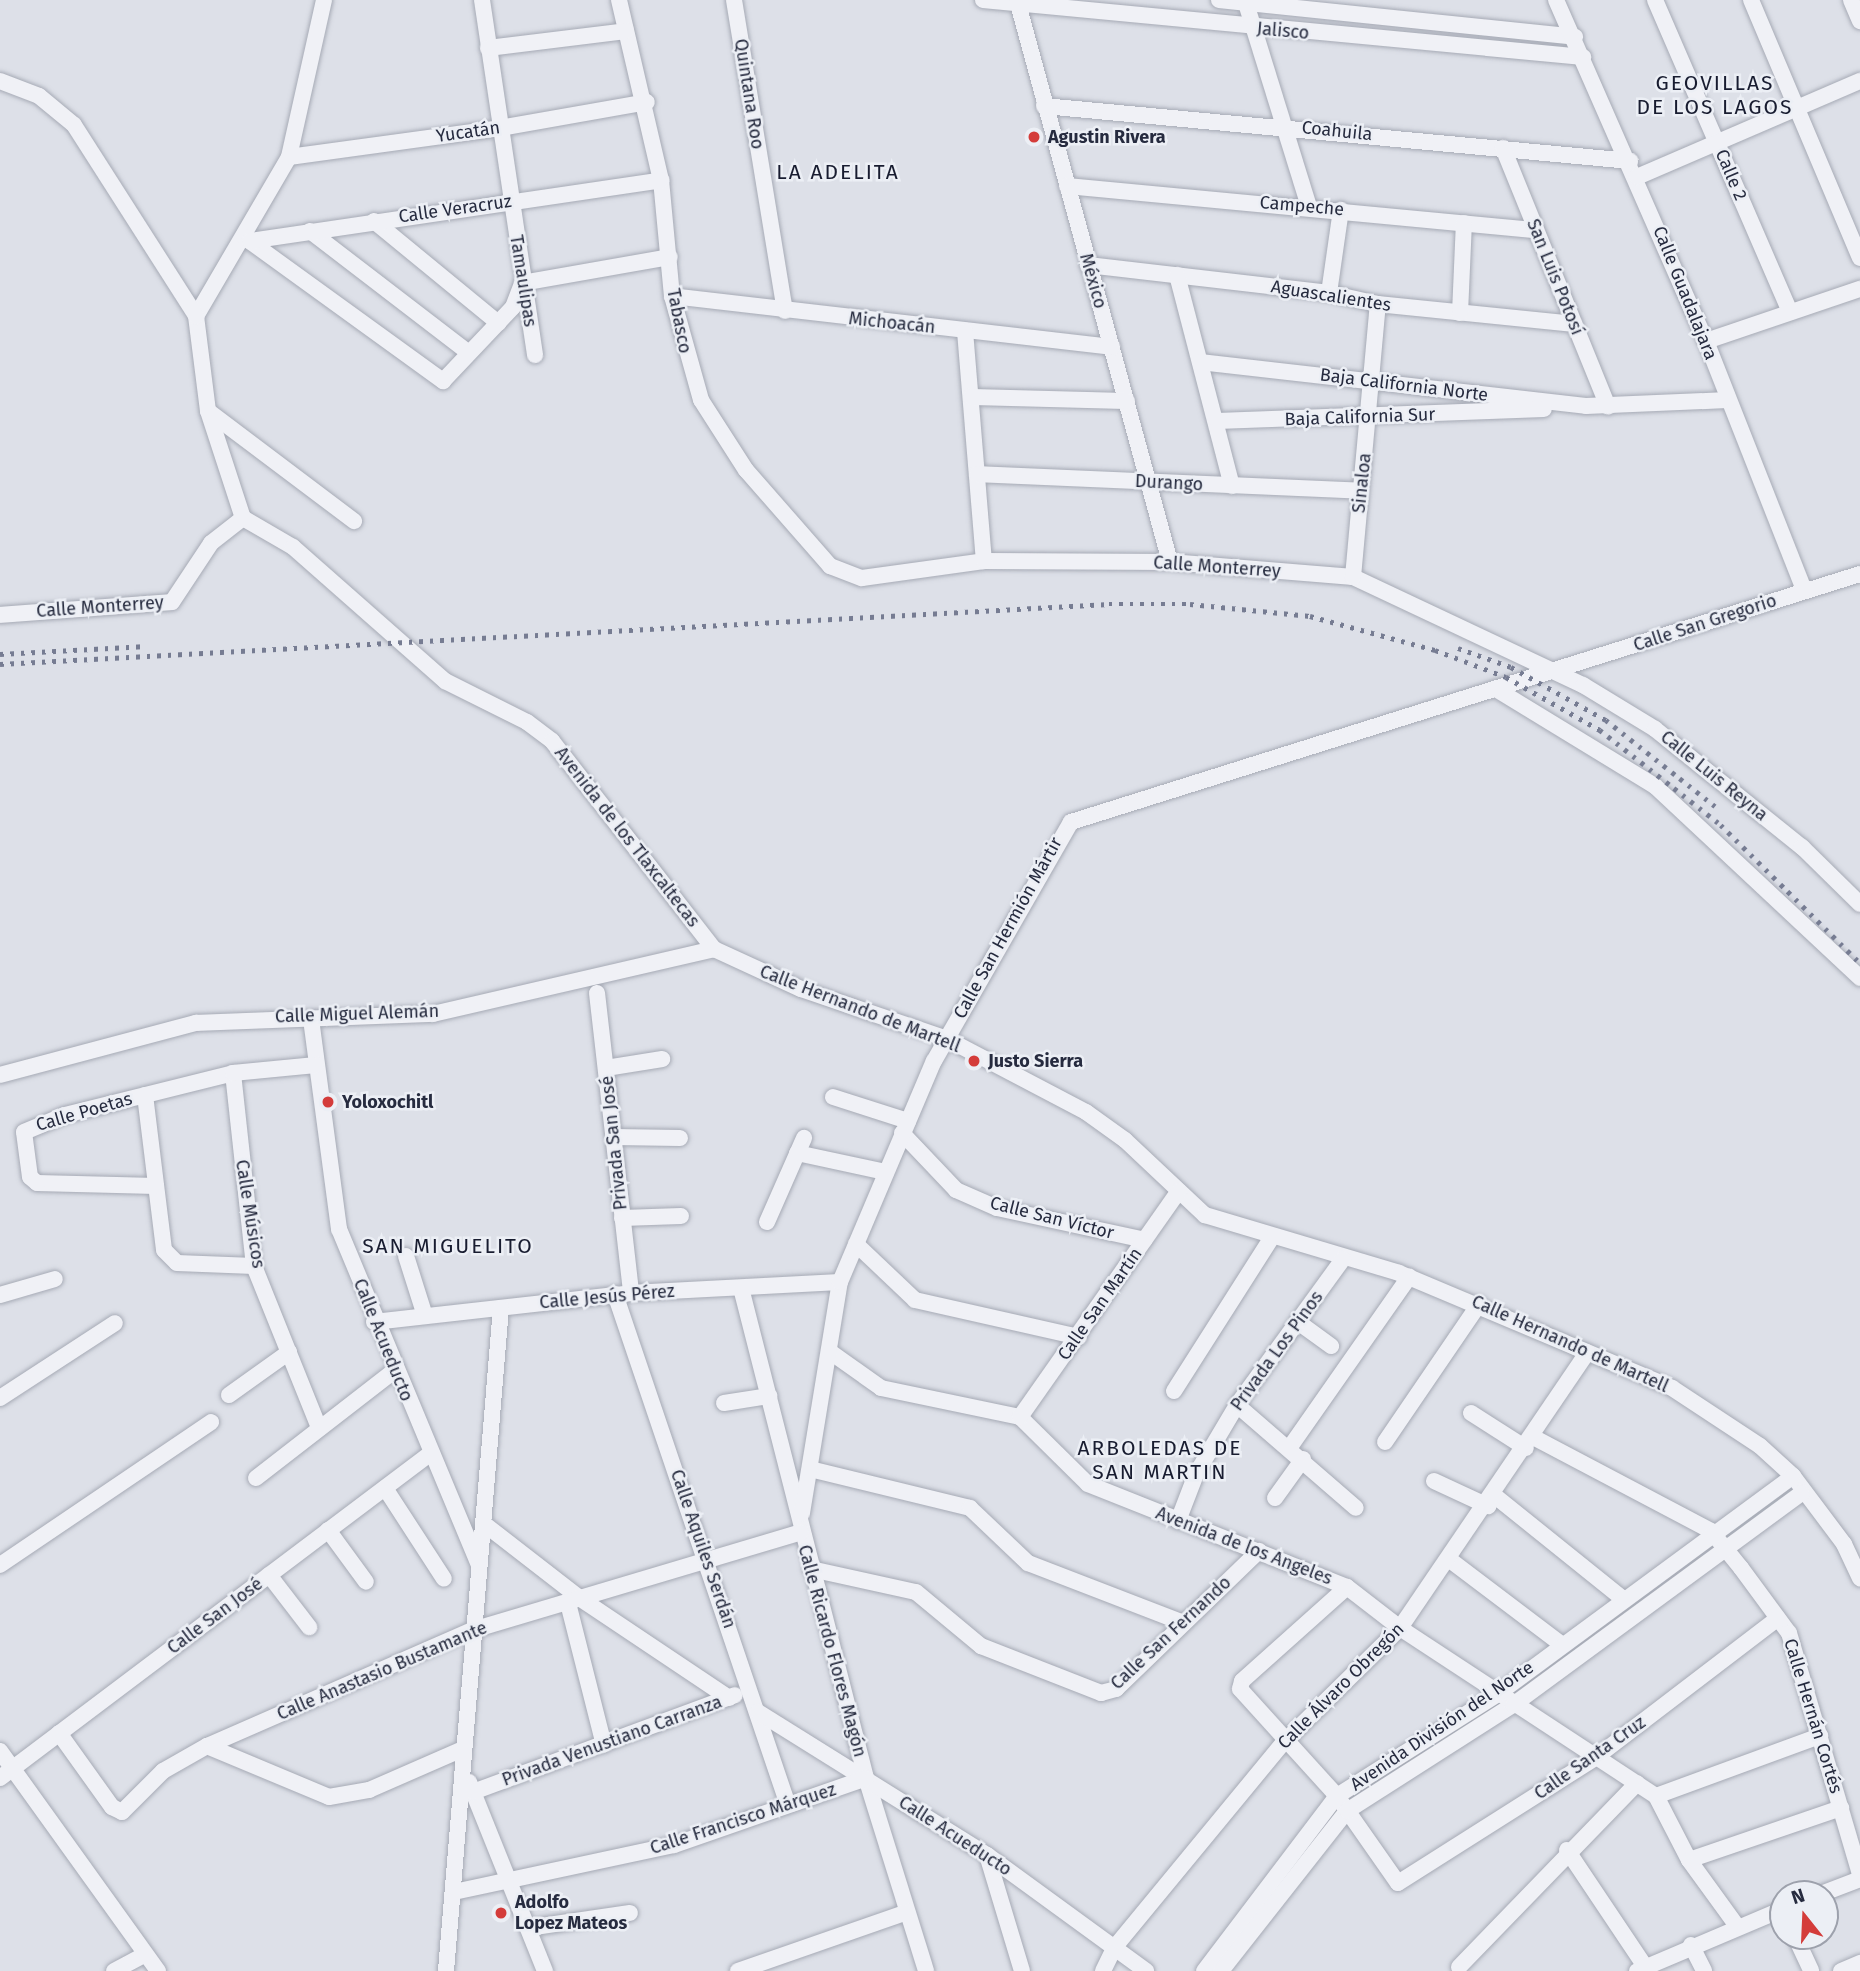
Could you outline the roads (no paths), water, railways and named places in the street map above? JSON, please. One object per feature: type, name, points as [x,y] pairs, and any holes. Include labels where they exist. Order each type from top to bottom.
[{"type":"street","points":[[199,308],[247,239],[289,157],[324,0]]},
{"type":"street","name":"Tamaulipas","points":[[482,0],[522,283],[535,355]]},
{"type":"street","name":"Tabasco","points":[[619,0],[647,102],[661,180],[672,296],[701,400],[746,470],[830,566],[862,578]]},
{"type":"street","name":"Quintana Roo","points":[[734,0],[785,312]]},
{"type":"street","name":"Jalisco","points":[[983,0],[1254,29],[1584,57]]},
{"type":"street","name":"Jalisco","points":[[1219,0],[1575,37]]},
{"type":"street","name":"Calle Guadalajara","points":[[1556,0],[1630,161],[1706,341],[1804,590]]},
{"type":"street","name":"Calle 2","points":[[1656,0],[1790,312]]},
{"type":"street","points":[[1751,0],[1860,258]]},
{"type":"street","points":[[1851,0],[1860,21]]},
{"type":"street","points":[[1246,1],[1309,207]]},
{"type":"street","name":"México","points":[[1018,2],[1044,106],[1170,562]]},
{"type":"street","points":[[488,48],[626,31]]},
{"type":"street","points":[[0,81],[39,96],[74,125],[199,308],[208,411],[243,518]]},
{"type":"street","points":[[1637,177],[1860,81]]},
{"type":"street","name":"Yucatán","points":[[289,157],[500,128],[647,102]]},
{"type":"street","name":"Coahuila","points":[[1044,106],[1284,125],[1630,161]]},
{"type":"street","name":"San Luis Potosí","points":[[1503,148],[1608,406]]},
{"type":"street","name":"Calle Veracruz","points":[[247,239],[661,180]]},
{"type":"street","name":"Campeche","points":[[1067,186],[1536,230]]},
{"type":"street","points":[[1329,293],[1341,210]]},
{"type":"street","points":[[374,221],[498,323]]},
{"type":"street","points":[[1460,313],[1464,223]]},
{"type":"street","points":[[310,231],[468,353]]},
{"type":"street","points":[[247,239],[434,377],[447,378],[513,307],[522,283],[670,257]]},
{"type":"street","name":"Aguascalientes","points":[[1088,265],[1329,293],[1378,304],[1574,324]]},
{"type":"street","points":[[1177,275],[1217,421],[1231,486]]},
{"type":"street","points":[[1706,341],[1860,289]]},
{"type":"street","name":"Michoacán","points":[[672,296],[785,312],[1112,347]]},
{"type":"street","name":"Sinaloa","points":[[1353,577],[1378,304]]},
{"type":"street","points":[[965,331],[984,561]]},
{"type":"street","name":"Baja California Norte","points":[[1200,362],[1586,406],[1608,406]]},
{"type":"street","points":[[971,397],[1127,401]]},
{"type":"street","points":[[1608,406],[1727,400]]},
{"type":"street","name":"Baja California Sur","points":[[1217,421],[1369,417],[1586,406]]},
{"type":"street","points":[[208,411],[354,521]]},
{"type":"street","name":"Durango","points":[[977,474],[1360,491]]},
{"type":"street","name":"Calle Monterrey","points":[[0,615],[172,602],[211,543],[243,518]]},
{"type":"street","name":"Avenida de los Tlaxcaltecas","points":[[243,518],[293,547],[445,681],[527,722],[552,741],[714,949]]},
{"type":"street","name":"Calle Monterrey","points":[[862,578],[984,561],[1170,562],[1353,577],[1551,673]]},
{"type":"street","name":"Calle San Gregorio","points":[[1551,673],[1860,574]]},
{"type":"street","name":"Calle San Hermión Mártir","points":[[802,1513],[840,1282],[905,1127],[947,1039],[1059,835],[1087,814],[1551,673]]},
{"type":"street","name":"Calle Luis Reyna","points":[[1551,673],[1655,729],[1802,847],[1860,904]]},
{"type":"street","points":[[1496,689],[1655,786],[1860,978]]},
{"type":"street","name":"Calle Miguel Alemán","points":[[0,1075],[195,1023],[433,1014],[714,949]]},
{"type":"street","name":"Calle Hernando de Martell","points":[[714,949],[801,989],[947,1039],[1086,1112],[1125,1140],[1205,1215],[1343,1259],[1409,1276],[1672,1388],[1760,1446],[1793,1476],[1802,1493],[1844,1544],[1860,1579]]},
{"type":"street","name":"Privada San José","points":[[597,993],[622,1218],[623,1294]]},
{"type":"street","name":"Calle Acueducto","points":[[311,1019],[339,1229],[374,1322],[480,1567]]},
{"type":"street","points":[[606,1068],[662,1059]]},
{"type":"street","name":"Calle Poetas","points":[[156,1186],[37,1183],[30,1177],[23,1136],[27,1128],[65,1115],[233,1073],[316,1065]]},
{"type":"street","name":"Calle Músicos","points":[[233,1073],[254,1266],[319,1428]]},
{"type":"street","points":[[145,1095],[156,1186],[169,1257],[177,1263],[254,1266]]},
{"type":"street","points":[[833,1097],[905,1127]]},
{"type":"street","name":"Calle San Víctor","points":[[905,1127],[957,1190],[996,1208],[1145,1240]]},
{"type":"street","points":[[614,1137],[680,1138]]},
{"type":"street","points":[[767,1222],[804,1138]]},
{"type":"street","points":[[797,1153],[886,1172]]},
{"type":"street","name":"Calle San Martín","points":[[1020,1417],[1079,1337],[1179,1191]]},
{"type":"street","points":[[622,1218],[681,1216]]},
{"type":"street","points":[[1174,1391],[1272,1237]]},
{"type":"street","points":[[856,1244],[915,1300],[1079,1337]]},
{"type":"street","points":[[406,1256],[425,1317]]},
{"type":"street","name":"Privada Los Pinos","points":[[1178,1521],[1196,1474],[1237,1405],[1343,1259]]},
{"type":"street","points":[[1290,1447],[1409,1276]]},
{"type":"street","points":[[0,1295],[55,1279]]},
{"type":"street","name":"Calle Jesús Pérez","points":[[374,1322],[623,1294],[840,1282]]},
{"type":"street","name":"Calle Ricardo Flores Magón","points":[[741,1287],[802,1513],[802,1532],[866,1778],[926,1971]]},
{"type":"street","name":"Calle Aquiles Serdán","points":[[623,1294],[706,1561],[788,1805]]},
{"type":"street","points":[[1385,1442],[1479,1304]]},
{"type":"street","points":[[446,1971],[501,1308]]},
{"type":"street","points":[[1298,1322],[1331,1346]]},
{"type":"street","points":[[0,1398],[115,1323]]},
{"type":"street","points":[[829,1351],[881,1388],[1020,1417]]},
{"type":"street","points":[[229,1395],[289,1352]]},
{"type":"street","name":"Calle Álvaro Obregón","points":[[1103,1971],[1114,1948],[1284,1742],[1400,1628],[1491,1501],[1587,1353]]},
{"type":"street","points":[[256,1478],[395,1370]]},
{"type":"street","points":[[724,1403],[769,1396]]},
{"type":"street","points":[[1237,1405],[1290,1447],[1356,1508]]},
{"type":"street","points":[[1471,1413],[1712,1531]]},
{"type":"street","name":"Avenida de los Angeles","points":[[1020,1417],[1088,1484],[1347,1587],[1400,1628],[1513,1705],[1656,1796],[1689,1860],[1737,1926]]},
{"type":"street","points":[[0,1565],[211,1422]]},
{"type":"street","name":"Calle San José","points":[[5,1774],[431,1453]]},
{"type":"street","points":[[1275,1498],[1303,1459]]},
{"type":"street","points":[[810,1469],[970,1508],[1028,1563],[1181,1622]]},
{"type":"street","name":"Avenida División del Norte","points":[[1204,1971],[1337,1796],[1499,1693],[1712,1531],[1793,1476]]},
{"type":"street","points":[[1434,1481],[1491,1501],[1623,1599]]},
{"type":"street","points":[[385,1488],[444,1579]]},
{"type":"street","name":"Avenida División del Norte","points":[[1221,1971],[1347,1811],[1513,1705],[1722,1549],[1802,1493]]},
{"type":"street","points":[[483,1523],[575,1601],[729,1698]]},
{"type":"street","points":[[328,1530],[366,1582]]},
{"type":"street","name":"Calle Hernán Cortés","points":[[1712,1531],[1722,1549],[1789,1633],[1860,1877]]},
{"type":"street","name":"Calle Anastasio Bustamante","points":[[59,1733],[112,1807],[122,1812],[163,1771],[207,1746],[473,1630],[802,1532]]},
{"type":"street","name":"Calle San Fernando","points":[[811,1569],[916,1592],[936,1603],[981,1646],[1101,1693],[1116,1689],[1181,1622],[1259,1551]]},
{"type":"street","points":[[1450,1560],[1561,1644]]},
{"type":"street","points":[[270,1575],[309,1628]]},
{"type":"street","points":[[1347,1587],[1242,1681],[1244,1697],[1337,1796],[1347,1811]]},
{"type":"street","points":[[575,1601],[604,1745]]},
{"type":"street","name":"Calle Santa Cruz","points":[[1347,1811],[1393,1882],[1404,1882],[1595,1758],[1778,1618]]},
{"type":"street","name":"Privada Venustiano Carranza","points":[[473,1792],[751,1689]]},
{"type":"street","name":"Calle Acueducto","points":[[758,1712],[987,1855],[1146,1971]]},
{"type":"street","points":[[1656,1796],[1820,1736]]},
{"type":"street","points":[[207,1746],[329,1797],[369,1790],[463,1749]]},
{"type":"street","points":[[0,1752],[5,1774],[158,1971]]},
{"type":"street","points":[[464,1770],[545,1971]]},
{"type":"street","name":"Calle Francisco Márquez","points":[[454,1892],[510,1884],[674,1845],[866,1778]]},
{"type":"street","points":[[1459,1967],[1567,1850],[1637,1783]]},
{"type":"street","points":[[1689,1860],[1841,1808]]},
{"type":"street","points":[[1567,1850],[1644,1970],[1691,1945],[1769,1914]]},
{"type":"street","points":[[987,1855],[1022,1971]]},
{"type":"street","points":[[1839,1886],[1860,1877]]},
{"type":"street","points":[[738,1971],[907,1912]]},
{"type":"street","points":[[528,1928],[629,1913]]},
{"type":"street","points":[[1691,1945],[1704,1971]]},
{"type":"street","points":[[1801,1950],[1811,1971]]},
{"type":"street","points":[[114,1971],[144,1955]]},
{"type":"street","points":[[1841,1971],[1860,1963]]},
{"type":"railway","points":[[0,664],[1109,604],[1190,604],[1310,616],[1435,650],[1506,677],[1600,730],[1721,825],[1860,963]]},
{"type":"railway","points":[[0,654],[147,646]]},
{"type":"railway","points":[[1458,648],[1511,667],[1606,720],[1715,806]]},
{"type":"place","name":"Agustin Rivera","points":[[1034,137]]},
{"type":"place","name":"Justo Sierra","points":[[974,1061]]},
{"type":"place","name":"Yoloxochitl","points":[[328,1102]]},
{"type":"place","name":"Adolfo Lopez Mateos","points":[[501,1913]]},
{"type":"district","name":"GEOVILLAS DE LOS LAGOS","points":[[1715,95]]},
{"type":"district","name":"LA ADELITA","points":[[838,172]]},
{"type":"district","name":"SAN MIGUELITO","points":[[448,1246]]},
{"type":"district","name":"ARBOLEDAS DE SAN MARTIN","points":[[1160,1460]]}]
